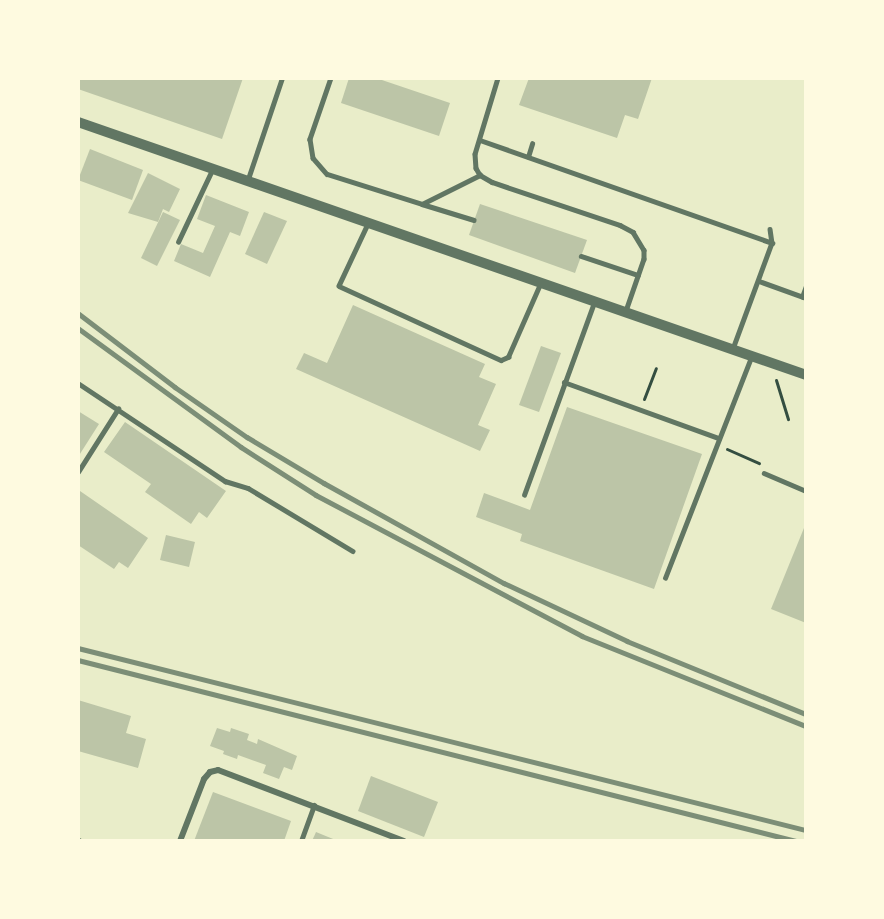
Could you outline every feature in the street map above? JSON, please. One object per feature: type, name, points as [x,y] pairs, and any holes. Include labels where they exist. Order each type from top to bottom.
[{"type":"street","points":[[78,122],[369,221],[806,375]]},
{"type":"street","points":[[180,841],[204,779],[210,772],[218,770],[404,841]]},
{"type":"lane","points":[[248,179],[282,78]]},
{"type":"lane","points":[[330,78],[310,139],[313,158],[327,174],[474,219]]},
{"type":"lane","points":[[498,78],[474,162],[480,175],[492,182],[633,232],[644,250],[626,311]]},
{"type":"lane","points":[[480,140],[772,243]]},
{"type":"lane","points":[[528,157],[532,144]]},
{"type":"lane","points":[[178,242],[213,168]]},
{"type":"lane","points":[[422,204],[480,175]]},
{"type":"lane","points":[[369,221],[339,286],[501,360],[508,357],[541,281]]},
{"type":"lane","points":[[734,349],[772,243],[770,229]]},
{"type":"lane","points":[[580,256],[638,275]]},
{"type":"lane","points":[[759,281],[804,297],[806,286]]},
{"type":"lane","points":[[524,495],[595,300]]},
{"type":"lane","points":[[665,578],[752,355]]},
{"type":"lane","points":[[564,382],[719,438]]},
{"type":"lane","points":[[78,383],[225,481],[248,488],[353,551]]},
{"type":"lane","points":[[78,472],[118,409]]},
{"type":"lane","points":[[764,472],[806,491]]},
{"type":"lane","points":[[301,841],[314,805]]},
{"type":"path","points":[[770,362],[788,419]]},
{"type":"path","points":[[640,409],[656,368]]},
{"type":"path","points":[[717,445],[767,466]]},
{"type":"building","points":[[78,78],[243,78],[222,139],[78,89]]},
{"type":"building","points":[[349,78],[376,78],[450,103],[439,136],[341,103]]},
{"type":"building","points":[[529,78],[652,78],[638,119],[625,115],[617,138],[519,105]]},
{"type":"building","points":[[90,149],[143,170],[132,200],[78,180]]},
{"type":"building","points":[[148,173],[180,189],[169,212],[163,209],[158,222],[128,213]]},
{"type":"building","points":[[206,195],[249,212],[240,236],[230,232],[210,277],[174,261],[181,244],[203,253],[215,226],[197,219]]},
{"type":"building","points":[[480,204],[587,240],[575,273],[469,235]]},
{"type":"building","points":[[163,212],[180,220],[157,266],[141,258]]},
{"type":"building","points":[[264,212],[287,221],[267,264],[245,254]]},
{"type":"building","points":[[353,305],[485,364],[479,377],[496,384],[478,425],[490,430],[480,451],[296,369],[304,353],[327,363]]},
{"type":"building","points":[[541,346],[561,353],[539,412],[519,405]]},
{"type":"building","points":[[567,407],[702,454],[654,589],[520,541],[522,534],[476,517],[484,493],[530,510]]},
{"type":"building","points":[[78,411],[99,424],[78,457]]},
{"type":"building","points":[[125,422],[226,491],[207,518],[199,512],[191,524],[145,492],[151,484],[104,452]]},
{"type":"building","points":[[80,491],[148,538],[128,568],[119,562],[114,569],[78,545]]},
{"type":"building","points":[[804,528],[806,529],[806,623],[771,609]]},
{"type":"building","points":[[166,535],[195,542],[189,567],[160,560]]},
{"type":"building","points":[[78,700],[131,716],[126,733],[146,739],[138,768],[78,751]]},
{"type":"building","points":[[217,728],[230,732],[231,728],[249,734],[247,740],[257,744],[258,739],[297,756],[292,770],[284,767],[279,779],[263,773],[266,765],[238,755],[237,759],[223,754],[224,751],[210,746]]},
{"type":"building","points":[[371,776],[438,802],[424,837],[358,811]]},
{"type":"building","points":[[213,792],[291,821],[284,841],[194,841]]},
{"type":"building","points":[[316,832],[338,841],[312,841]]},
{"type":"railway","points":[[78,313],[175,387],[247,437],[324,483],[504,583],[627,641],[806,714]]},
{"type":"railway","points":[[78,328],[241,447],[316,495],[582,636],[806,726]]},
{"type":"railway","points":[[78,648],[806,830]]},
{"type":"railway","points":[[78,660],[796,841]]}]
